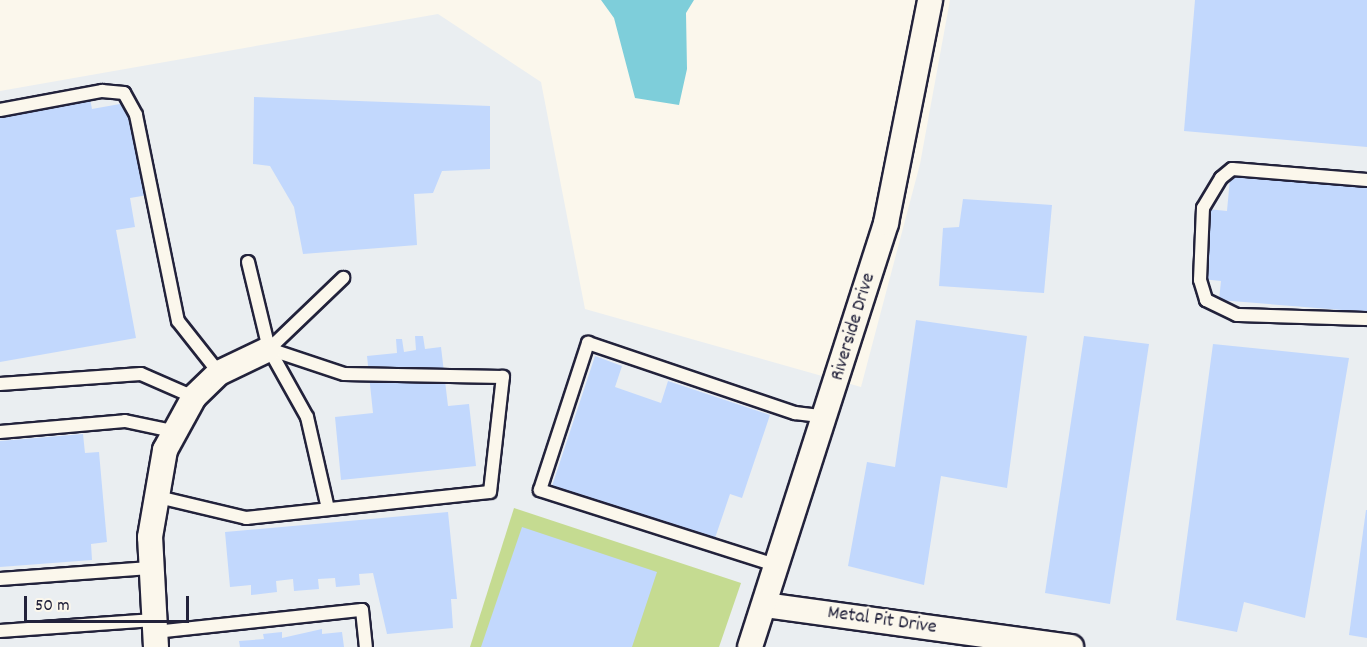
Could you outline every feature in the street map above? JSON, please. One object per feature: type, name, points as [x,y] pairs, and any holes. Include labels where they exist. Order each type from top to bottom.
[{"type":"street","name":"Riverside Drive","points":[[750,647],[826,417],[886,223],[930,0]]},
{"type":"street","points":[[155,633],[150,568],[154,496],[173,431],[194,397],[219,373],[269,349]]},
{"type":"street","name":"Metal Pit Drive","points":[[765,605],[997,642],[1071,647]]},
{"type":"lane","points":[[0,110],[102,91],[124,93],[136,115],[178,321],[219,373]]},
{"type":"lane","points":[[1367,180],[1233,169],[1221,178],[1203,208],[1200,280],[1206,300],[1238,315],[1367,319]]},
{"type":"lane","points":[[248,262],[269,349],[307,417],[328,510]]},
{"type":"lane","points":[[269,349],[343,278]]},
{"type":"lane","points":[[778,566],[540,490],[588,343],[795,413],[826,417]]},
{"type":"lane","points":[[154,496],[246,518],[490,492],[503,377],[344,374],[269,349]]},
{"type":"lane","points":[[0,384],[141,374],[194,397]]},
{"type":"lane","points":[[0,432],[125,421],[173,431]]},
{"type":"lane","points":[[0,579],[150,568]]},
{"type":"lane","points":[[0,631],[155,633],[362,610],[366,647]]},
{"type":"shaded area","points":[[950,0],[1367,0],[1367,647],[0,647],[0,91],[438,14],[541,82],[585,309],[861,387],[920,164]]},
{"type":"green space","points":[[514,508],[741,583],[719,647],[470,647]]},
{"type":"water","points":[[601,0],[694,0],[686,13],[687,69],[679,105],[635,98],[614,18]]},
{"type":"building","points":[[1195,0],[1367,0],[1367,147],[1184,131]]},
{"type":"building","points":[[254,97],[490,106],[490,169],[442,171],[433,193],[414,194],[417,245],[303,254],[294,207],[270,166],[253,164]]},
{"type":"building","points":[[90,99],[92,109],[131,102],[148,195],[130,198],[135,227],[116,230],[136,338],[0,362],[0,115]]},
{"type":"building","points":[[1231,167],[1367,178],[1367,312],[1219,300],[1221,281],[1202,279],[1207,209],[1227,211]]},
{"type":"building","points":[[963,199],[1052,205],[1044,293],[939,286],[943,228],[959,227]]},
{"type":"building","points":[[916,320],[1027,336],[1007,488],[941,476],[924,585],[848,566],[867,462],[895,467]]},
{"type":"building","points":[[415,336],[423,336],[425,349],[441,347],[448,406],[469,404],[476,466],[341,480],[335,417],[373,413],[367,356],[397,353],[396,339],[402,339],[404,352],[416,350]]},
{"type":"building","points":[[1084,336],[1149,344],[1110,604],[1045,593]]},
{"type":"building","points":[[1213,344],[1349,358],[1305,618],[1244,602],[1237,632],[1176,620]]},
{"type":"building","points":[[595,356],[622,366],[615,387],[661,403],[668,381],[770,415],[742,498],[730,494],[714,541],[552,486]]},
{"type":"building","points":[[83,434],[85,453],[99,452],[107,542],[91,544],[92,560],[0,567],[0,441]]},
{"type":"building","points":[[1367,510],[1367,638],[1349,635]]},
{"type":"building","points":[[448,512],[457,599],[451,599],[453,628],[387,634],[373,573],[359,574],[360,585],[336,587],[335,578],[318,579],[319,589],[294,591],[293,579],[276,581],[277,592],[251,595],[251,585],[230,587],[225,532]]},
{"type":"building","points":[[522,527],[657,572],[632,647],[481,647]]},
{"type":"building","points":[[322,629],[322,634],[342,632],[344,647],[240,647],[239,641],[264,639],[263,634],[282,632],[282,638]]}]
